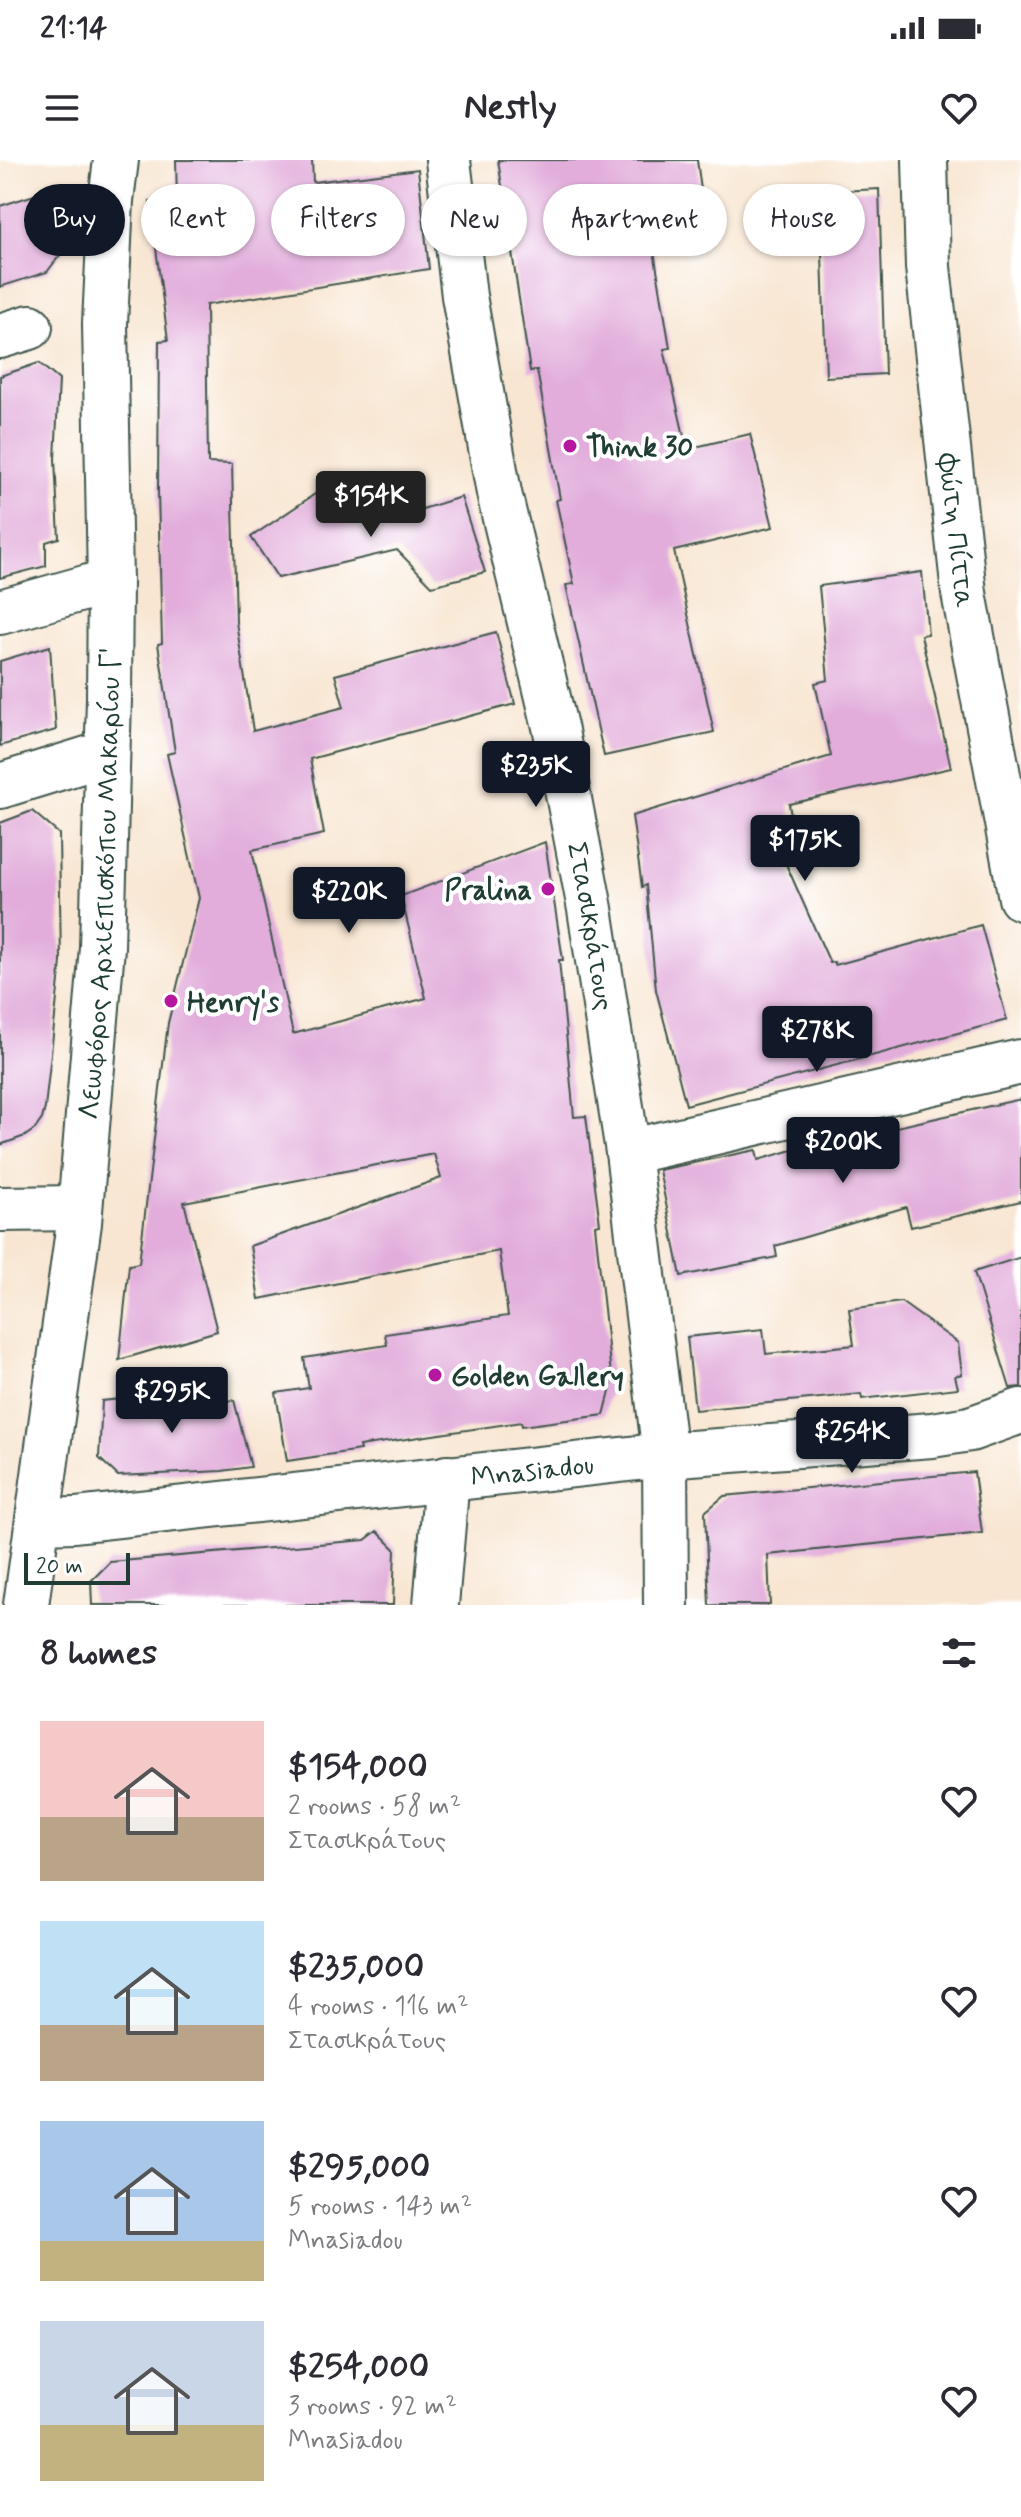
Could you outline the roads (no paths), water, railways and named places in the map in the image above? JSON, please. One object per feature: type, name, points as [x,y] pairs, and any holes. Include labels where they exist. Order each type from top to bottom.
[{"type":"street","name":"Λεωφόρος Αρχιεπισκόπου Μακαρίου Γ'","points":[[26,1605],[80,1208],[102,947],[110,581],[105,324],[116,160]]},
{"type":"street","name":"Στασικράτους","points":[[448,160],[464,296],[499,493],[556,731],[590,909],[628,1152],[665,1455],[666,1605]]},
{"type":"street","name":"Φώτη Πίττα","points":[[925,160],[928,267],[964,593],[1021,898]]},
{"type":"street","points":[[0,612],[110,581]]},
{"type":"street","points":[[0,786],[107,753]]},
{"type":"street","points":[[628,1152],[1021,1062]]},
{"type":"street","points":[[0,1209],[80,1208]]},
{"type":"street","name":"Mnasiadou","points":[[39,1521],[75,1520],[665,1455],[932,1435],[970,1429],[1021,1411]]},
{"type":"street","points":[[436,1605],[447,1478]]},
{"type":"place","name":"Think 30","points":[[570,446]]},
{"type":"place","name":"Pralina","points":[[548,889]]},
{"type":"place","name":"Henry's","points":[[171,1001]]},
{"type":"place","name":"Golden Gallery","points":[[435,1375]]}]
